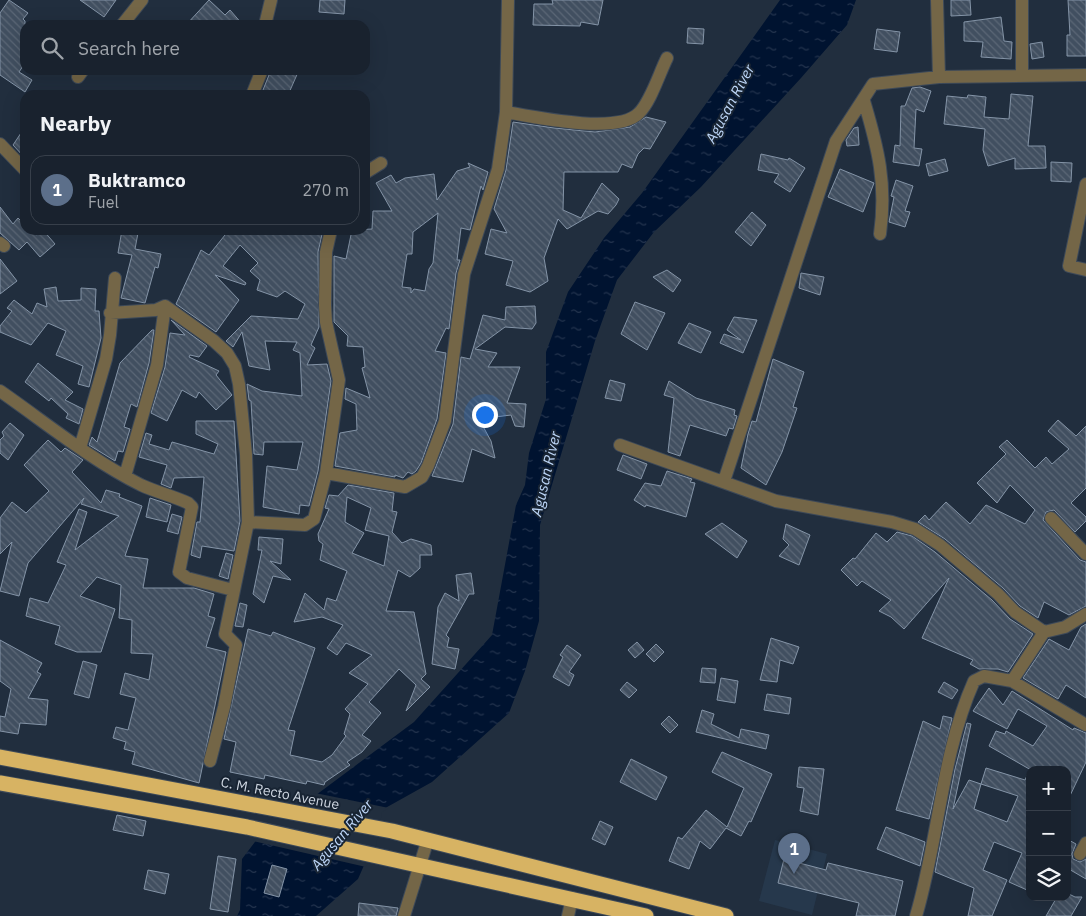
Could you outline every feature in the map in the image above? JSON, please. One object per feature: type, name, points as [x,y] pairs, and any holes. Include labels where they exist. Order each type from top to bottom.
[{"type":"highway","name":"C. M. Recto Avenue","points":[[0,757],[251,802],[392,831],[726,916]]},
{"type":"highway","points":[[0,783],[246,827],[387,859],[422,864],[646,916]]},
{"type":"street","points":[[126,20],[142,0]]},
{"type":"street","points":[[266,20],[271,0]]},
{"type":"street","points":[[326,474],[405,487],[422,477],[428,466],[445,421],[464,274],[498,169],[506,112],[508,0]]},
{"type":"street","points":[[937,0],[939,77]]},
{"type":"street","points":[[1022,0],[1022,75]]},
{"type":"street","points":[[506,112],[583,124],[601,124],[632,118],[645,106],[667,58]]},
{"type":"street","points":[[254,90],[260,75]]},
{"type":"street","points":[[724,481],[836,141],[864,101],[873,84],[939,77],[1086,75]]},
{"type":"street","points":[[864,101],[878,153],[884,185],[880,234]]},
{"type":"street","points":[[0,144],[20,165]]},
{"type":"street","points":[[370,170],[381,164]]},
{"type":"street","points":[[1086,184],[1069,266],[1086,270]]},
{"type":"street","points":[[248,522],[311,523],[314,519],[326,474],[339,380],[326,322],[326,252],[330,235]]},
{"type":"street","points":[[80,448],[106,359],[115,278]]},
{"type":"street","points":[[110,313],[156,310],[165,306]]},
{"type":"street","points":[[126,476],[156,372],[165,306]]},
{"type":"street","points":[[165,306],[217,343],[227,353],[235,366],[246,454],[248,522],[225,634],[236,645],[224,707],[210,762]]},
{"type":"street","points":[[0,391],[80,448],[126,476],[191,505],[192,513],[179,572],[186,578],[233,590]]},
{"type":"street","points":[[620,445],[776,501],[892,522],[921,532],[940,545],[998,594],[1015,612],[1044,632]]},
{"type":"street","points":[[1051,518],[1086,554]]},
{"type":"street","points":[[1012,681],[1044,632],[1065,627],[1086,614]]},
{"type":"street","points":[[916,916],[923,892],[947,772],[970,692],[979,677],[1012,681],[1086,724]]},
{"type":"street","points":[[404,916],[422,864],[428,839]]},
{"type":"street","points":[[568,916],[572,898]]},
{"type":"shaded area","points":[[775,840],[827,854],[812,915],[759,901]]},
{"type":"water","name":"Agusan River","points":[[780,0],[856,0],[847,25],[701,187],[654,232],[617,280],[595,341],[540,525],[539,621],[525,671],[509,713],[432,782],[380,811],[373,845],[358,879],[316,916],[237,916],[240,910],[242,859],[270,822],[316,795],[414,722],[492,635],[516,505],[525,485],[529,453],[546,399],[546,352],[568,292],[604,238],[642,193]]},
{"type":"pier","points":[[315,793],[389,808],[382,812],[376,846],[366,867],[253,841],[268,820]]},
{"type":"building","points":[[9,0],[28,13],[24,20],[20,20],[19,72],[20,75],[32,80],[26,90],[22,90],[0,75],[0,13]]},
{"type":"building","points":[[80,0],[116,0],[104,17]]},
{"type":"building","points":[[209,0],[225,15],[230,10],[239,20],[191,20]]},
{"type":"building","points":[[320,0],[345,0],[344,14],[319,12]]},
{"type":"building","points":[[552,0],[603,0],[598,25],[581,22],[580,26],[533,25],[534,4],[553,4]]},
{"type":"building","points":[[951,0],[970,0],[971,15],[951,16]]},
{"type":"building","points":[[1068,0],[1086,0],[1086,56],[1067,56],[1067,35],[1070,35]]},
{"type":"building","points":[[1001,17],[1004,41],[1012,42],[1011,59],[981,57],[983,42],[964,41],[964,22]]},
{"type":"building","points":[[688,28],[704,29],[703,44],[687,43]]},
{"type":"building","points":[[877,29],[900,32],[897,52],[874,49]]},
{"type":"building","points":[[1042,42],[1044,57],[1032,59],[1030,44]]},
{"type":"building","points":[[269,75],[297,75],[290,90],[263,90]]},
{"type":"building","points":[[920,87],[931,91],[924,112],[916,109],[914,148],[922,149],[919,166],[893,162],[895,145],[900,146],[901,106],[905,106],[912,88]]},
{"type":"building","points":[[1011,94],[1033,96],[1028,146],[1045,146],[1046,168],[1015,169],[1015,158],[988,166],[983,150],[985,129],[944,124],[947,96],[967,98],[968,95],[986,97],[984,117],[1009,119]]},
{"type":"building","points":[[646,117],[666,122],[650,149],[644,148],[638,154],[632,168],[622,164],[618,172],[564,172],[563,210],[581,218],[602,183],[619,199],[616,205],[608,214],[598,211],[567,229],[558,219],[544,258],[548,281],[530,292],[506,285],[513,261],[485,254],[491,229],[507,233],[494,209],[506,170],[513,122],[595,132],[630,127]]},
{"type":"building","points":[[858,127],[859,145],[847,146],[846,140],[854,128]]},
{"type":"building","points":[[20,134],[20,153],[13,145]]},
{"type":"building","points":[[761,154],[788,160],[789,158],[805,168],[790,192],[774,182],[779,174],[758,170]]},
{"type":"building","points":[[945,159],[948,171],[929,176],[926,164]]},
{"type":"building","points":[[1051,162],[1072,163],[1071,182],[1051,181]]},
{"type":"building","points":[[468,163],[488,172],[483,190],[481,186],[470,230],[461,228],[457,260],[460,260],[456,273],[449,329],[446,328],[435,351],[446,353],[437,419],[421,463],[416,471],[412,474],[408,472],[403,478],[395,475],[395,477],[335,466],[340,433],[357,430],[356,404],[345,399],[346,388],[370,398],[362,368],[365,367],[363,347],[347,346],[348,336],[334,322],[334,256],[346,259],[351,235],[370,235],[373,211],[392,211],[376,183],[391,175],[396,183],[405,178],[434,174],[437,200],[457,171],[470,167]],"holes":[[[438,213],[433,263],[429,269],[425,291],[414,289],[411,293],[411,288],[402,287],[407,254],[412,254],[413,232]]]},
{"type":"building","points":[[840,169],[874,183],[863,212],[828,197]]},
{"type":"building","points":[[896,180],[913,186],[905,211],[910,212],[905,227],[889,222],[894,197],[891,196]]},
{"type":"building","points":[[0,207],[13,224],[18,218],[20,220],[20,235],[47,235],[55,244],[40,257],[27,242],[19,250],[0,233]]},
{"type":"building","points":[[752,212],[766,225],[751,246],[735,232]]},
{"type":"building","points":[[121,235],[138,235],[135,249],[161,254],[158,268],[155,267],[145,303],[121,298],[132,255],[118,253]]},
{"type":"building","points":[[225,235],[322,235],[318,252],[319,327],[311,345],[315,348],[307,365],[327,364],[331,381],[318,471],[309,506],[300,505],[299,514],[263,507],[267,466],[297,470],[303,442],[264,442],[263,455],[254,454],[251,401],[249,400],[247,384],[262,391],[302,396],[300,353],[293,350],[297,342],[265,341],[270,370],[249,366],[242,332],[233,347],[226,341],[251,316],[298,319],[305,304],[285,291],[277,297],[257,290],[260,280],[250,271],[258,263],[240,245],[223,266],[246,283],[245,285],[215,275],[239,300],[216,332],[176,304],[201,250],[209,255]]},
{"type":"building","points":[[0,259],[17,281],[0,294]]},
{"type":"building","points":[[667,270],[681,280],[673,292],[653,277]]},
{"type":"building","points":[[801,273],[824,277],[820,295],[799,288]]},
{"type":"building","points":[[56,287],[58,301],[81,300],[81,288],[96,289],[95,311],[99,311],[101,338],[89,387],[78,384],[83,366],[56,355],[66,331],[48,323],[31,345],[0,332],[0,326],[12,311],[7,308],[14,300],[32,314],[37,303],[47,307],[44,289]]},
{"type":"building","points":[[635,302],[665,313],[647,350],[621,334]]},
{"type":"building","points":[[535,306],[536,323],[532,329],[505,327],[475,349],[497,353],[488,367],[520,367],[507,403],[526,404],[524,427],[515,426],[511,415],[479,419],[491,441],[495,458],[472,449],[463,482],[432,476],[453,424],[461,357],[470,359],[483,315],[505,320],[506,307]]},
{"type":"building","points":[[734,317],[757,320],[743,353],[720,343],[724,334],[741,340],[727,330]]},
{"type":"building","points":[[171,320],[207,346],[199,357],[190,355],[189,357],[219,371],[216,375],[232,395],[216,410],[199,392],[196,398],[182,390],[167,421],[151,413],[165,367],[170,333],[185,335]]},
{"type":"building","points":[[689,323],[711,332],[701,353],[678,343]]},
{"type":"building","points":[[154,330],[149,363],[137,407],[131,404],[124,427],[130,429],[123,452],[118,451],[115,461],[89,445],[92,437],[97,442],[120,363]]},
{"type":"building","points":[[773,359],[804,372],[793,407],[797,408],[782,452],[766,485],[741,468],[748,434],[752,421],[756,422]]},
{"type":"building","points":[[38,363],[73,392],[65,400],[83,409],[79,424],[66,418],[68,414],[51,398],[49,401],[25,382]]},
{"type":"building","points":[[610,380],[625,384],[621,401],[605,398]]},
{"type":"building","points":[[669,381],[696,398],[735,410],[734,415],[737,416],[733,429],[729,428],[726,436],[690,425],[680,456],[668,452],[674,398],[664,395]]},
{"type":"building","points":[[1058,420],[1076,436],[1086,426],[1086,488],[1071,503],[1086,517],[1086,521],[1075,532],[1054,510],[1046,512],[1043,520],[1080,560],[1086,562],[1086,606],[1069,615],[1044,602],[1038,618],[1020,606],[1003,588],[945,539],[918,522],[925,515],[929,520],[946,502],[970,524],[986,505],[1025,524],[1035,510],[1010,485],[997,503],[977,483],[1006,454],[999,447],[1007,440],[1035,468],[1046,457],[1052,464],[1069,449],[1048,431]]},
{"type":"building","points":[[196,421],[234,421],[240,521],[234,551],[202,546],[200,558],[191,555],[197,522],[200,522],[204,477],[174,478],[171,488],[161,484],[167,465],[139,457],[146,433],[152,435],[149,444],[169,450],[172,442],[214,454],[218,444],[196,434]]},
{"type":"building","points":[[10,423],[24,435],[8,460],[0,453],[0,440],[4,436],[2,432]]},
{"type":"building","points":[[48,440],[61,452],[65,448],[83,460],[72,472],[101,503],[106,490],[120,494],[119,497],[142,506],[125,556],[148,559],[143,588],[194,588],[214,594],[208,616],[215,618],[206,647],[226,652],[199,783],[132,764],[135,752],[124,749],[126,742],[113,738],[116,727],[128,730],[136,698],[120,694],[125,673],[149,680],[153,654],[131,653],[132,620],[119,618],[121,585],[97,577],[80,596],[115,609],[101,652],[77,652],[55,644],[60,626],[26,616],[30,598],[48,603],[66,565],[57,562],[79,509],[87,512],[75,550],[119,516],[81,504],[84,498],[28,563],[19,596],[0,591],[12,542],[0,554],[0,518],[12,502],[26,513],[49,491],[24,465]]},
{"type":"building","points":[[623,455],[647,464],[641,479],[617,470]]},
{"type":"building","points":[[667,471],[692,479],[690,482],[695,483],[686,517],[646,505],[645,507],[634,500],[645,483],[661,486]]},
{"type":"building","points":[[348,485],[394,493],[392,511],[397,512],[392,532],[402,543],[411,539],[431,545],[432,555],[420,555],[420,568],[410,577],[398,570],[386,611],[414,612],[426,674],[421,679],[430,687],[406,711],[416,685],[399,669],[369,702],[381,713],[362,735],[371,741],[362,752],[347,762],[350,765],[325,782],[324,785],[307,781],[306,784],[265,775],[264,779],[230,772],[236,742],[224,739],[248,629],[271,636],[273,632],[315,648],[288,730],[295,731],[290,755],[322,762],[332,755],[346,736],[344,734],[350,714],[345,709],[368,684],[349,673],[372,655],[346,643],[337,655],[327,648],[343,625],[322,617],[294,622],[305,593],[324,610],[327,598],[336,601],[347,571],[320,560],[323,544],[319,541],[318,534],[329,509],[325,508],[329,495],[338,496]],"holes":[[[347,497],[371,508],[365,530],[389,536],[384,566],[352,553],[364,533],[345,522]]]},
{"type":"building","points":[[150,498],[171,505],[167,522],[146,517]]},
{"type":"building","points":[[172,514],[182,517],[178,534],[167,531]]},
{"type":"building","points":[[722,523],[747,541],[737,558],[705,534]]},
{"type":"building","points":[[786,524],[810,535],[799,565],[779,556],[789,545],[783,539]]},
{"type":"building","points":[[897,532],[912,536],[935,552],[992,600],[1010,619],[1033,634],[1008,672],[998,669],[979,669],[970,664],[973,660],[922,638],[949,578],[904,629],[891,617],[879,611],[891,600],[862,581],[857,586],[841,570],[853,558],[855,559],[876,533],[887,542]]},
{"type":"building","points":[[259,537],[283,539],[281,564],[270,561],[291,580],[273,576],[264,603],[253,594],[262,550],[258,550]]},
{"type":"building","points":[[226,553],[233,555],[228,579],[219,576]]},
{"type":"building","points":[[471,573],[474,594],[469,594],[446,635],[449,638],[447,647],[459,649],[455,669],[432,664],[438,607],[445,593],[459,601],[456,575]]},
{"type":"building","points":[[240,603],[247,605],[243,627],[235,626]]},
{"type":"building","points":[[1086,624],[1086,698],[1066,685],[1058,699],[1023,678],[1049,639],[1069,650],[1081,627]]},
{"type":"building","points":[[771,638],[799,647],[793,664],[780,660],[777,682],[760,680]]},
{"type":"building","points":[[0,640],[42,663],[37,672],[41,674],[28,698],[48,700],[46,725],[20,723],[18,734],[0,731],[0,716],[5,717],[11,689],[0,681]]},
{"type":"building","points":[[637,642],[644,650],[635,658],[628,650]]},
{"type":"building","points":[[656,644],[664,652],[654,662],[646,654]]},
{"type":"building","points":[[567,645],[581,655],[569,672],[574,675],[569,686],[553,677],[563,657],[560,655]]},
{"type":"building","points":[[83,661],[97,665],[89,698],[74,694]]},
{"type":"building","points":[[702,668],[716,669],[715,683],[700,682]]},
{"type":"building","points":[[721,678],[738,681],[735,703],[717,700]]},
{"type":"building","points":[[627,682],[637,690],[629,698],[620,690]]},
{"type":"building","points":[[944,682],[958,690],[952,699],[938,692]]},
{"type":"building","points":[[989,688],[1003,705],[1012,691],[1073,730],[1074,728],[1086,733],[1086,762],[1071,794],[1071,766],[1026,767],[989,746],[996,731],[1005,734],[1006,731],[1033,746],[1047,726],[1018,709],[1007,729],[973,711]]},
{"type":"building","points":[[767,694],[791,698],[789,714],[764,710]]},
{"type":"building","points":[[702,710],[714,714],[711,724],[739,738],[741,729],[769,735],[766,749],[696,732]]},
{"type":"building","points":[[669,716],[678,725],[670,733],[661,724]]},
{"type":"building","points":[[943,716],[952,718],[929,819],[896,810],[923,721],[940,729]]},
{"type":"building","points":[[967,723],[971,724],[953,809],[969,780],[981,784],[986,768],[1025,780],[1026,778],[1026,890],[1009,882],[1022,853],[994,842],[983,870],[1007,880],[992,916],[968,916],[974,888],[935,872],[955,769]],"holes":[[[981,784],[1018,796],[1007,822],[974,809]]]},
{"type":"building","points":[[722,752],[772,774],[751,822],[749,821],[741,836],[726,828],[710,849],[700,841],[689,869],[669,861],[678,837],[682,839],[706,810],[727,827],[744,788],[712,772]]},
{"type":"building","points":[[631,759],[667,777],[656,800],[620,782]]},
{"type":"building","points":[[799,767],[824,769],[818,815],[800,811],[804,788],[797,787]]},
{"type":"building","points":[[117,815],[146,821],[143,836],[113,830]]},
{"type":"building","points":[[600,821],[613,827],[605,845],[592,839]]},
{"type":"building","points":[[886,827],[925,842],[920,866],[877,849]]},
{"type":"building","points":[[1071,841],[1076,844],[1072,854],[1073,859],[1080,862],[1086,859],[1086,879],[1071,870]]},
{"type":"building","points":[[218,856],[236,859],[228,912],[210,909]]},
{"type":"building","points":[[784,859],[826,870],[828,863],[903,881],[895,916],[856,916],[859,903],[778,883]]},
{"type":"building","points":[[272,865],[287,869],[279,897],[264,893]]},
{"type":"building","points":[[148,870],[169,874],[165,894],[144,889]]},
{"type":"building","points":[[1071,895],[1082,897],[1071,916],[1046,916],[1055,901],[1071,901]]},
{"type":"building","points":[[359,903],[398,908],[396,916],[358,916]]},
{"type":"place","name":"Buktramco","points":[[794,874]]}]
